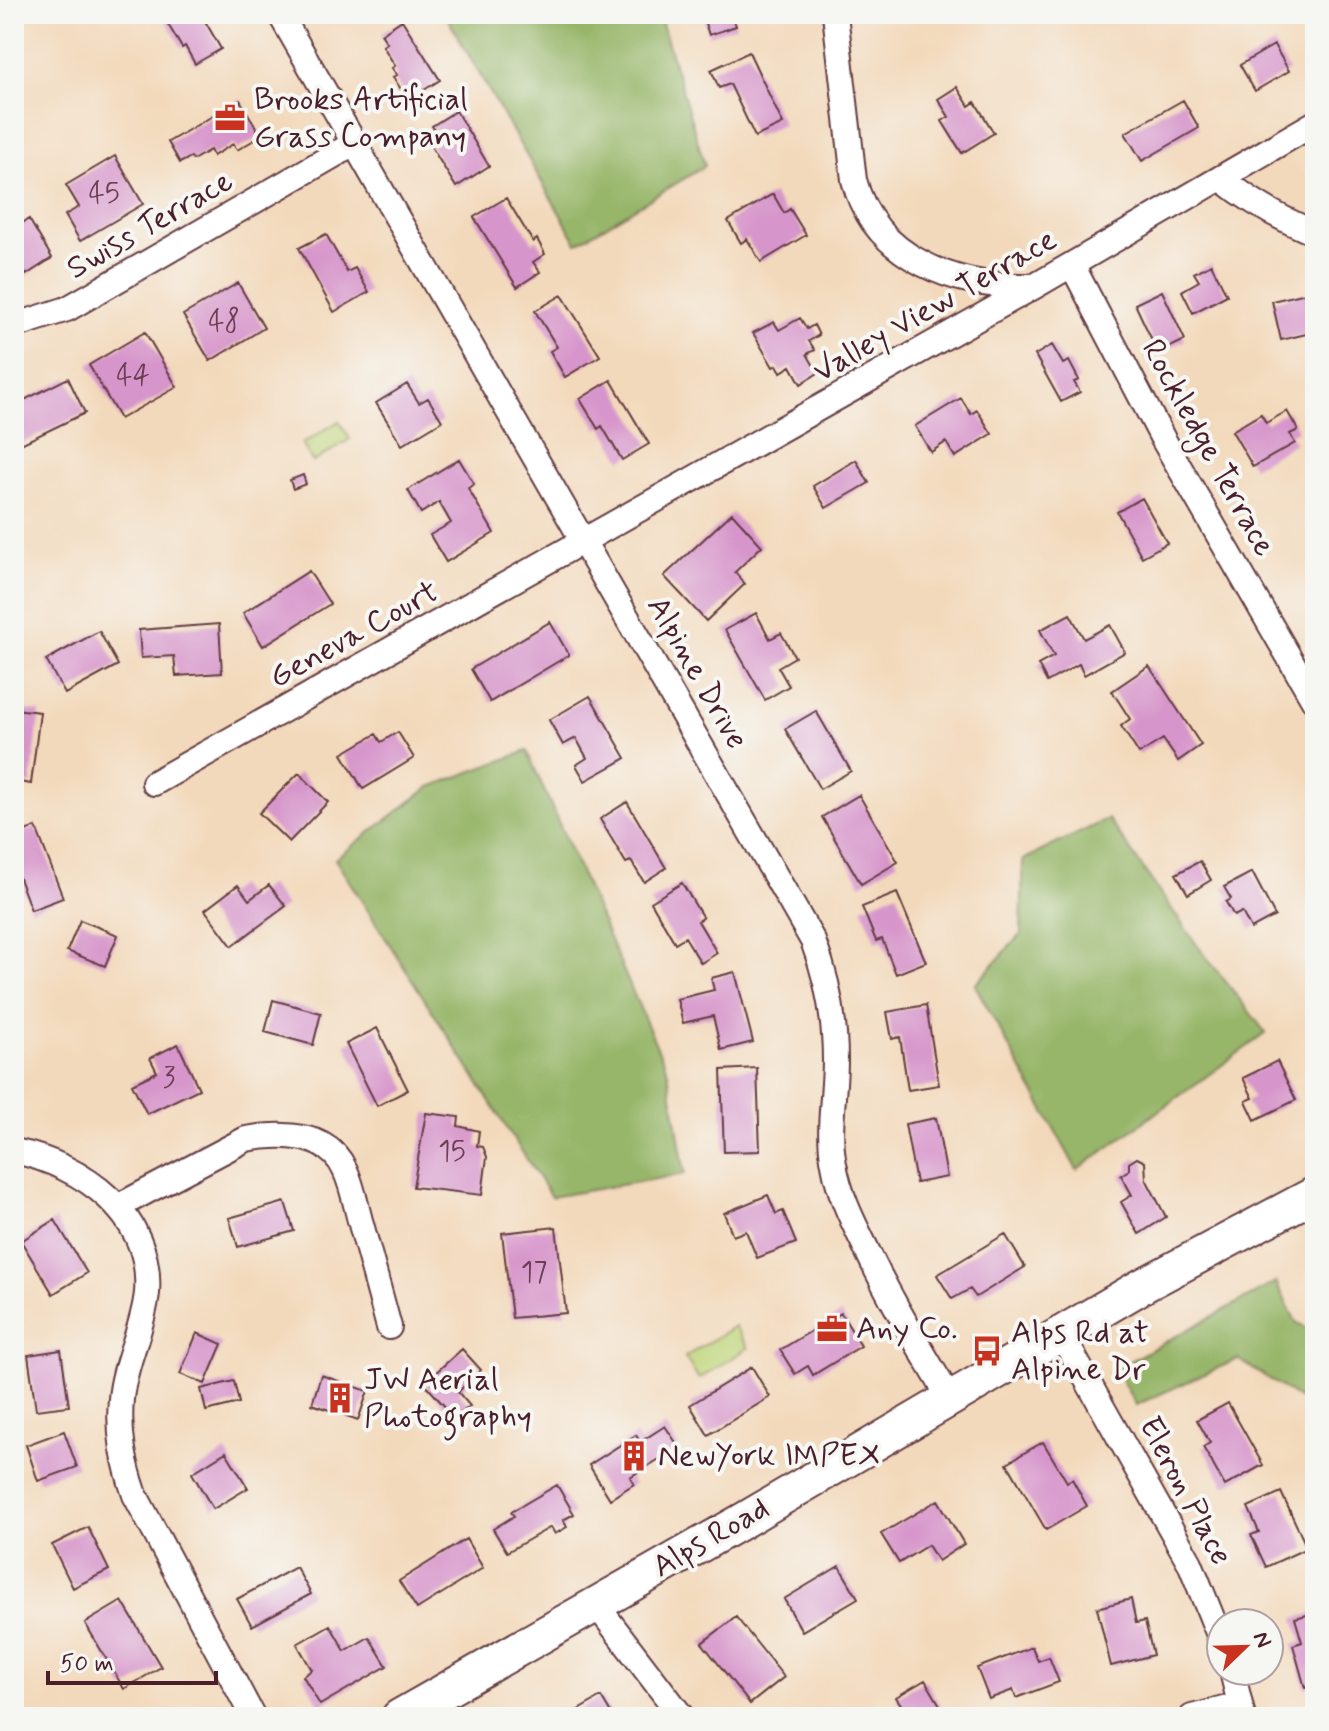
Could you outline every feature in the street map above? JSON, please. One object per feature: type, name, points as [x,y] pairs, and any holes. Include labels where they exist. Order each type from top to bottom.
[{"type":"main road","name":"Alps Road","points":[[399,1717],[1144,1285],[1315,1194]]},
{"type":"street","name":"Alpine Drive","points":[[280,14],[813,941],[827,980],[834,1021],[831,1141],[843,1200],[880,1279],[950,1399]]},
{"type":"street","points":[[835,14],[854,180],[858,197],[875,227],[895,246],[927,266],[953,277],[982,284],[1035,286]]},
{"type":"street","name":"Valley View Terrace","points":[[584,541],[1072,265],[1315,123]]},
{"type":"street","name":"Swiss Terrace","points":[[14,326],[67,309],[355,143]]},
{"type":"street","points":[[1222,179],[1252,203],[1286,222],[1315,233]]},
{"type":"street","name":"Rockledge Terrace","points":[[1072,265],[1163,439],[1315,702]]},
{"type":"street","name":"Geneva Court","points":[[154,783],[584,541]]},
{"type":"street","points":[[117,1207],[246,1139],[293,1135],[313,1141],[325,1147],[346,1171],[389,1327]]},
{"type":"street","points":[[14,1151],[40,1156],[95,1187],[117,1207],[139,1237],[146,1264],[147,1292],[121,1397],[119,1431],[122,1458],[135,1495],[253,1717]]},
{"type":"street","name":"Eleron Place","points":[[1061,1334],[1190,1563],[1208,1607]]},
{"type":"street","points":[[595,1603],[682,1717]]},
{"type":"street","points":[[1192,1717],[1242,1711],[1236,1687]]},
{"type":"green space","points":[[445,14],[659,14],[705,166],[577,243]]},
{"type":"green space","points":[[339,421],[350,439],[313,462],[302,444]]},
{"type":"green space","points":[[527,751],[668,1072],[685,1174],[551,1197],[335,859],[430,787]]},
{"type":"green space","points":[[1108,819],[1197,945],[1266,1033],[1077,1170],[975,985],[1021,934],[1023,860]]},
{"type":"green space","points":[[1276,1282],[1296,1322],[1315,1333],[1315,1409],[1238,1359],[1136,1405],[1115,1369]]},
{"type":"green space","points":[[735,1326],[748,1348],[699,1379],[685,1357]]},
{"type":"building","points":[[162,14],[201,14],[221,49],[195,64]]},
{"type":"building","points":[[702,14],[732,14],[736,26],[709,35]]},
{"type":"building","points":[[402,20],[440,80],[408,100],[393,77],[397,75],[392,68],[395,66],[383,46],[387,43],[381,34]]},
{"type":"building","points":[[1274,45],[1289,71],[1255,91],[1240,65]]},
{"type":"building","points":[[749,52],[783,124],[755,137],[730,84],[719,88],[711,70]]},
{"type":"building","points":[[957,87],[969,106],[975,102],[994,133],[962,153],[942,121],[949,117],[938,99]]},
{"type":"building","name":"Brooks Artificial Grass Company","points":[[240,100],[261,136],[237,150],[233,144],[213,156],[210,150],[193,160],[191,157],[180,163],[168,142]]},
{"type":"building","points":[[1183,100],[1199,128],[1142,161],[1125,133]]},
{"type":"building","points":[[456,111],[489,166],[456,187],[429,143],[439,136],[432,126]]},
{"type":"building","points":[[115,156],[143,204],[80,241],[65,215],[79,207],[66,185]]},
{"type":"building","points":[[773,194],[784,213],[790,209],[806,235],[761,262],[747,239],[741,243],[728,221]]},
{"type":"building","points":[[506,198],[533,242],[537,239],[545,254],[533,262],[540,272],[517,287],[474,217]]},
{"type":"building","points":[[29,219],[52,258],[26,275],[18,261],[14,263],[14,228]]},
{"type":"building","points":[[326,234],[347,272],[355,268],[369,292],[334,312],[299,248]]},
{"type":"building","points":[[1211,264],[1227,295],[1193,313],[1182,291],[1199,281],[1194,273]]},
{"type":"building","points":[[238,283],[264,328],[210,361],[183,315]]},
{"type":"building","points":[[1162,291],[1185,340],[1158,353],[1135,304]]},
{"type":"building","points":[[1315,291],[1315,332],[1281,340],[1272,301]]},
{"type":"building","points":[[562,295],[600,356],[565,377],[550,351],[557,347],[535,311]]},
{"type":"building","points":[[800,318],[807,329],[814,325],[819,335],[809,341],[815,350],[807,354],[818,373],[801,384],[791,366],[781,372],[777,365],[773,367],[753,333],[774,322],[779,330]]},
{"type":"building","points":[[145,332],[177,387],[120,419],[89,365]]},
{"type":"building","points":[[1052,345],[1063,364],[1069,361],[1079,380],[1074,382],[1080,392],[1061,402],[1035,355]]},
{"type":"building","points":[[68,378],[85,413],[21,444],[14,429],[14,405]]},
{"type":"building","points":[[611,380],[649,444],[622,460],[602,426],[598,429],[580,399]]},
{"type":"building","points":[[407,384],[419,403],[428,398],[442,421],[402,445],[376,403]]},
{"type":"building","points":[[961,398],[971,414],[977,410],[992,434],[955,457],[946,442],[931,452],[915,426]]},
{"type":"building","points":[[1287,411],[1298,430],[1290,434],[1295,443],[1253,467],[1232,431],[1261,414],[1266,423]]},
{"type":"building","points":[[459,459],[474,484],[468,488],[494,533],[446,562],[430,535],[451,523],[439,502],[421,513],[408,490]]},
{"type":"building","points":[[856,460],[869,483],[826,508],[813,486]]},
{"type":"building","points":[[303,475],[306,484],[293,489],[290,480]]},
{"type":"building","points":[[1142,498],[1167,543],[1142,557],[1117,512]]},
{"type":"building","points":[[732,513],[762,546],[735,572],[745,584],[706,621],[664,576]]},
{"type":"building","points":[[309,571],[330,604],[263,646],[243,613]]},
{"type":"building","points":[[756,613],[770,639],[781,633],[795,657],[778,667],[789,686],[765,700],[725,630]]},
{"type":"building","points":[[1070,614],[1084,639],[1110,625],[1125,652],[1084,675],[1079,664],[1047,682],[1038,665],[1054,656],[1040,630]]},
{"type":"building","points":[[550,622],[569,655],[490,702],[471,669]]},
{"type":"building","points":[[219,624],[222,673],[176,676],[174,656],[141,658],[139,630]]},
{"type":"building","points":[[99,631],[118,665],[65,694],[46,660]]},
{"type":"building","points":[[1149,666],[1201,745],[1178,761],[1163,739],[1139,754],[1121,726],[1130,719],[1112,691]]},
{"type":"building","points":[[590,696],[626,758],[585,781],[576,765],[587,758],[576,738],[563,745],[549,720]]},
{"type":"building","points":[[14,709],[40,712],[31,784],[14,781]]},
{"type":"building","points":[[816,711],[851,771],[820,789],[785,729]]},
{"type":"building","points":[[398,732],[414,758],[363,789],[342,754],[376,734],[381,742]]},
{"type":"building","points":[[299,773],[328,802],[289,842],[259,813]]},
{"type":"building","points":[[859,795],[898,862],[861,884],[822,817]]},
{"type":"building","points":[[627,802],[666,868],[644,882],[631,861],[626,863],[600,819]]},
{"type":"building","points":[[36,827],[63,898],[31,910],[14,865],[14,835]]},
{"type":"building","points":[[1200,861],[1211,880],[1188,894],[1176,874]]},
{"type":"building","points":[[1252,872],[1275,916],[1251,929],[1242,912],[1234,916],[1226,902],[1231,899],[1224,887]]},
{"type":"building","points":[[682,883],[703,918],[698,921],[717,953],[701,963],[685,937],[675,943],[651,902]]},
{"type":"building","points":[[238,885],[249,900],[269,885],[286,906],[232,946],[205,910]]},
{"type":"building","points":[[897,893],[926,962],[896,974],[882,939],[876,941],[862,907]]},
{"type":"building","points":[[80,920],[118,935],[105,966],[67,951]]},
{"type":"building","points":[[735,972],[753,1042],[721,1050],[713,1016],[683,1023],[677,999],[714,990],[711,978]]},
{"type":"building","points":[[273,1000],[321,1013],[313,1045],[265,1032]]},
{"type":"building","points":[[926,1005],[939,1085],[908,1090],[900,1037],[892,1039],[887,1012]]},
{"type":"building","points":[[377,1028],[408,1090],[377,1106],[346,1044]]},
{"type":"building","points":[[178,1044],[199,1089],[147,1114],[132,1084],[157,1072],[150,1058]]},
{"type":"building","points":[[1277,1061],[1296,1100],[1255,1120],[1246,1101],[1253,1098],[1243,1078]]},
{"type":"building","points":[[757,1068],[760,1151],[724,1152],[721,1070]]},
{"type":"building","points":[[426,1113],[459,1117],[458,1126],[479,1131],[477,1146],[483,1147],[487,1157],[482,1195],[413,1187]]},
{"type":"building","points":[[936,1118],[947,1177],[916,1183],[905,1124]]},
{"type":"building","points":[[1137,1158],[1145,1162],[1146,1179],[1166,1217],[1139,1234],[1121,1202],[1132,1195],[1121,1175]]},
{"type":"building","points":[[768,1195],[776,1214],[783,1211],[796,1243],[757,1258],[746,1231],[733,1236],[724,1213]]},
{"type":"building","points":[[285,1202],[294,1231],[238,1247],[229,1218]]},
{"type":"building","points":[[55,1220],[87,1273],[53,1294],[21,1241]]},
{"type":"building","points":[[556,1227],[566,1313],[512,1318],[502,1233]]},
{"type":"building","points":[[1005,1234],[1025,1267],[976,1297],[970,1289],[952,1299],[937,1275]]},
{"type":"building","name":"Any Co.","points":[[841,1313],[861,1346],[813,1375],[808,1366],[795,1374],[780,1350]]},
{"type":"building","points":[[197,1333],[222,1344],[205,1384],[180,1374]]},
{"type":"building","points":[[462,1349],[481,1370],[458,1392],[470,1406],[455,1418],[424,1383]]},
{"type":"building","points":[[61,1350],[69,1406],[36,1410],[28,1355]]},
{"type":"building","points":[[752,1367],[770,1397],[708,1435],[690,1405]]},
{"type":"building","name":"JW Aerial Photography","points":[[321,1375],[368,1391],[358,1420],[312,1404]]},
{"type":"building","points":[[234,1381],[239,1403],[206,1411],[201,1389]]},
{"type":"building","points":[[1228,1403],[1263,1465],[1225,1486],[1203,1447],[1210,1443],[1197,1420]]},
{"type":"building","name":"NewYork IMPEX","points":[[665,1426],[679,1447],[630,1477],[634,1484],[610,1499],[589,1465],[636,1435],[640,1442]]},
{"type":"building","points":[[64,1431],[77,1467],[38,1481],[26,1445]]},
{"type":"building","points":[[1043,1442],[1067,1482],[1072,1479],[1087,1506],[1046,1530],[1007,1463]]},
{"type":"building","points":[[226,1452],[248,1488],[213,1509],[192,1473]]},
{"type":"building","points":[[557,1485],[574,1514],[563,1520],[567,1527],[555,1534],[551,1527],[507,1552],[493,1529],[514,1516],[511,1512]]},
{"type":"building","points":[[1281,1492],[1307,1548],[1266,1567],[1251,1535],[1259,1532],[1248,1507]]},
{"type":"building","points":[[938,1500],[964,1544],[938,1561],[928,1545],[899,1563],[881,1534]]},
{"type":"building","points":[[88,1527],[109,1570],[73,1588],[52,1545]]},
{"type":"building","points":[[466,1539],[483,1568],[417,1609],[399,1581]]},
{"type":"building","points":[[839,1566],[858,1598],[802,1631],[784,1599]]},
{"type":"building","points":[[296,1567],[311,1594],[252,1626],[237,1599]]},
{"type":"building","points":[[1131,1599],[1136,1623],[1145,1621],[1153,1655],[1111,1666],[1097,1608]]},
{"type":"building","points":[[122,1601],[161,1667],[124,1689],[85,1623]]},
{"type":"building","points":[[1315,1613],[1315,1685],[1305,1688],[1293,1645],[1302,1642],[1295,1618]]},
{"type":"building","points":[[736,1617],[784,1677],[750,1704],[702,1643]]},
{"type":"building","points":[[330,1625],[345,1651],[369,1637],[387,1666],[320,1705],[303,1676],[312,1670],[297,1644]]},
{"type":"building","points":[[1032,1647],[1038,1661],[1049,1657],[1059,1682],[1016,1698],[1013,1690],[989,1699],[977,1668]]},
{"type":"building","points":[[925,1680],[947,1717],[894,1717],[905,1711],[896,1697]]},
{"type":"building","points":[[601,1697],[613,1717],[566,1717]]},
{"type":"place","name":"Brooks Artificial Grass Company","points":[[230,118]]},
{"type":"place","name":"Any Co.","points":[[832,1329]]},
{"type":"place","name":"Alps Rd at Alpine Dr","points":[[987,1351]]},
{"type":"place","name":"JW Aerial Photography","points":[[340,1398]]},
{"type":"place","name":"NewYork IMPEX","points":[[634,1456]]}]
